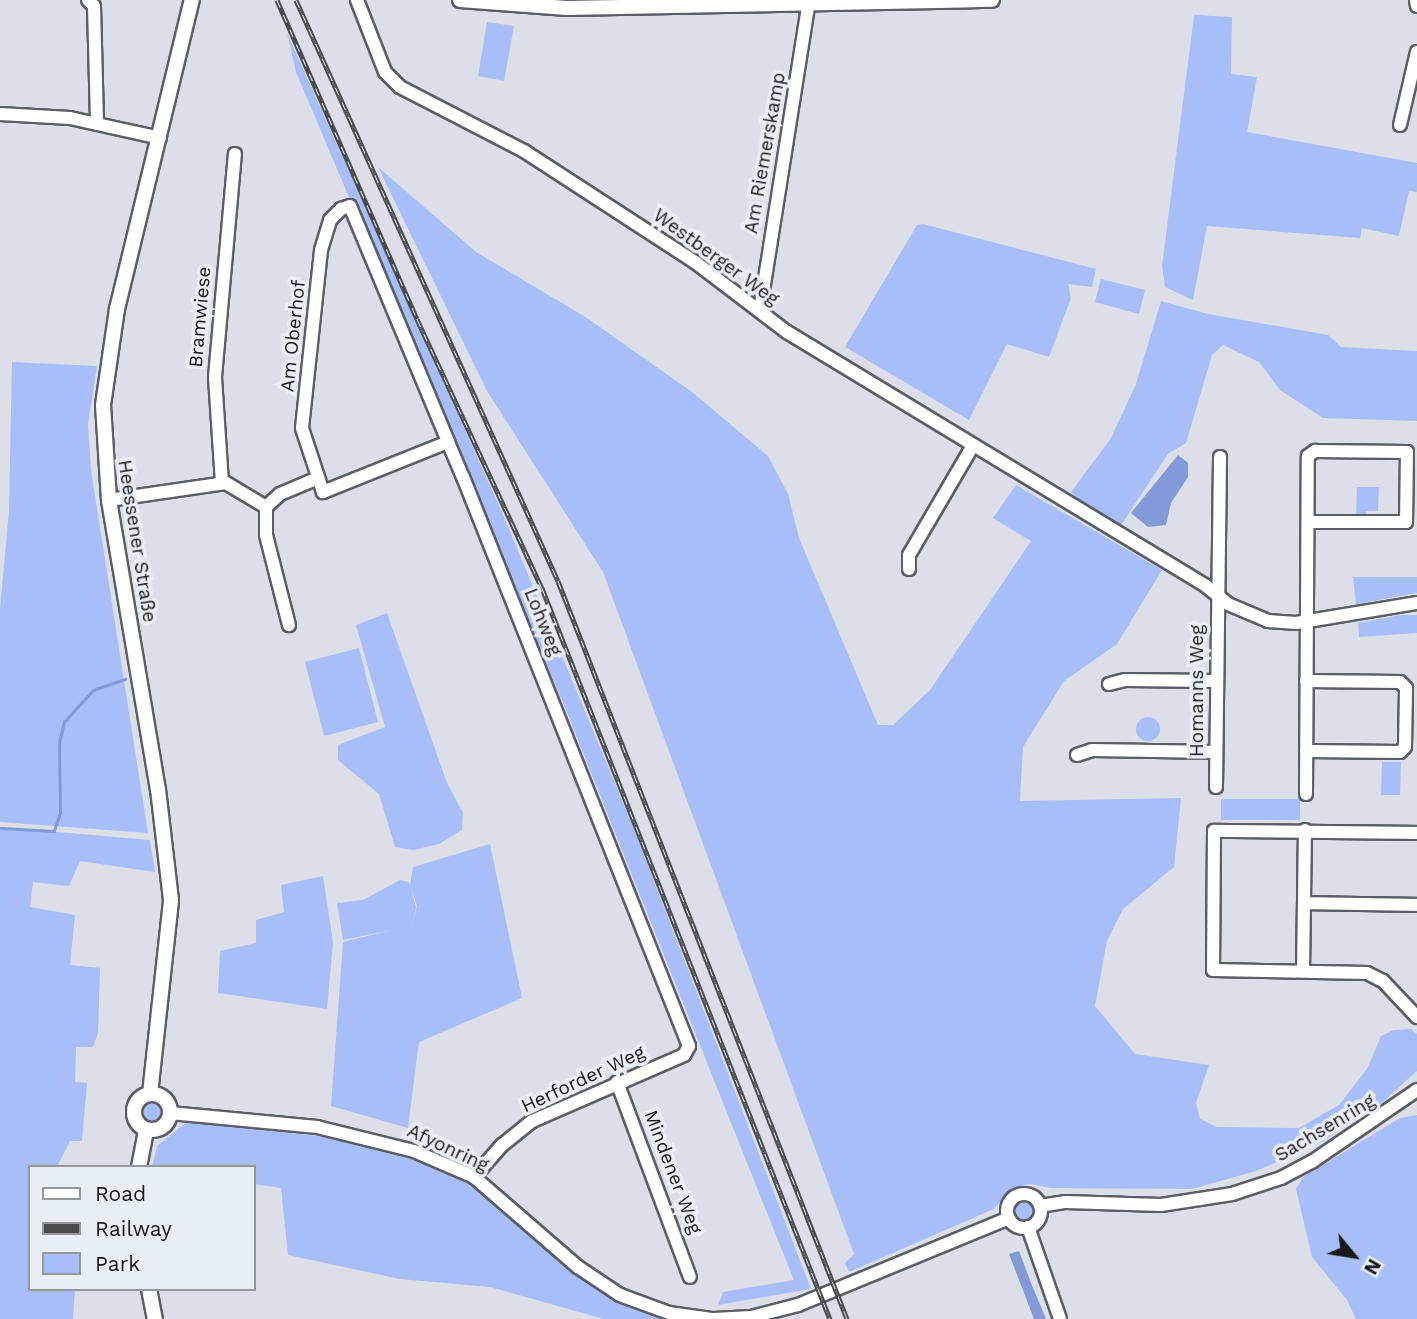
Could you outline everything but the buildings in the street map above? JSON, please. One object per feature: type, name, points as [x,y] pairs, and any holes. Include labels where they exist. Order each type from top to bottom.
[{"type":"main road","name":"Heessener Straße","points":[[139,1165],[146,1130],[136,1122],[134,1110],[139,1099],[150,1094],[171,900],[158,790],[109,500],[103,436],[107,364],[192,0]]},
{"type":"main road","points":[[460,0],[567,8],[992,0]]},
{"type":"main road","points":[[146,1130],[162,1127],[170,1113],[162,1097],[150,1094]]},
{"type":"main road","points":[[149,1291],[155,1319]]},
{"type":"street","points":[[88,0],[94,6],[97,124]]},
{"type":"street","name":"Westberger Weg","points":[[357,0],[385,72],[400,87],[524,151],[695,262],[787,332],[1217,596],[1268,621],[1307,621],[1417,603]]},
{"type":"street","points":[[1416,0],[1417,6]]},
{"type":"street","name":"Am Riemerskamp","points":[[760,310],[809,2]]},
{"type":"street","points":[[1400,125],[1417,52]]},
{"type":"street","points":[[0,114],[97,124],[160,138]]},
{"type":"street","name":"Bramwiese","points":[[222,483],[215,377],[234,154]]},
{"type":"street","name":"Lohweg","points":[[350,206],[650,940],[687,1040],[684,1055]]},
{"type":"street","name":"Am Oberhof","points":[[318,478],[302,428],[321,250],[330,220],[350,206]]},
{"type":"street","points":[[289,625],[266,535],[267,507],[280,494],[318,478],[323,492],[448,442]]},
{"type":"street","points":[[909,569],[909,555],[972,447]]},
{"type":"street","points":[[1306,794],[1306,681],[1309,522],[1311,452],[1407,452],[1406,522],[1309,522]]},
{"type":"street","name":"Homanns Weg","points":[[1216,787],[1220,457]]},
{"type":"street","points":[[109,500],[222,483],[267,507]]},
{"type":"street","points":[[1109,684],[1125,680],[1217,681]]},
{"type":"street","points":[[1306,681],[1400,682],[1406,688],[1405,747],[1400,752],[1306,751]]},
{"type":"street","points":[[1077,755],[1093,750],[1216,752]]},
{"type":"street","points":[[1303,971],[1304,830]]},
{"type":"street","points":[[1417,833],[1214,831],[1213,970],[1367,972],[1382,981],[1417,1017]]},
{"type":"street","points":[[1304,903],[1417,905]]},
{"type":"street","name":"Herforder Weg","points":[[474,1177],[509,1138],[532,1121],[684,1055]]},
{"type":"street","name":"Mindener Weg","points":[[617,1082],[690,1277]]},
{"type":"street","name":"Sachsenring","points":[[1009,1218],[1009,1205],[1018,1196],[1031,1196],[1040,1206],[1066,1202],[1161,1205],[1232,1194],[1281,1178],[1313,1161],[1417,1090]]},
{"type":"street","name":"Afyonring","points":[[170,1113],[373,1138],[474,1177],[599,1283],[645,1306],[713,1319],[751,1317],[798,1306],[1009,1218]]},
{"type":"street","points":[[1009,1218],[1017,1226],[1028,1227],[1039,1219],[1040,1206]]},
{"type":"street","points":[[1028,1227],[1060,1319]]},
{"type":"green space","points":[[1194,15],[1232,17],[1231,74],[1257,77],[1247,132],[1417,163],[1417,192],[1409,191],[1399,236],[1362,228],[1360,238],[1207,226],[1193,300],[1165,287],[1162,266]]},
{"type":"green space","points":[[487,22],[514,26],[504,81],[478,76]]},
{"type":"green space","points":[[287,33],[504,517],[632,824],[811,1289],[718,1305],[723,1292],[794,1280],[566,710],[296,72]]},
{"type":"green space","points":[[378,167],[476,252],[587,318],[692,392],[768,456],[788,494],[799,538],[878,725],[893,725],[930,690],[1031,541],[993,518],[1016,485],[1162,570],[1117,644],[1064,681],[1023,747],[1020,801],[1181,798],[1174,867],[1123,909],[1107,941],[1095,1006],[1135,1054],[1209,1065],[1196,1103],[1200,1119],[1217,1127],[1299,1128],[1339,1105],[1367,1069],[1381,1036],[1394,1030],[1411,1029],[1417,1034],[1417,1071],[1375,1109],[1316,1145],[1256,1171],[1192,1189],[1051,1188],[1030,1184],[1011,1189],[994,1209],[849,1272],[845,1263],[854,1254],[603,572],[487,391]]},
{"type":"green space","points":[[923,224],[1096,269],[1092,287],[1068,284],[1071,298],[1049,357],[1007,344],[969,420],[845,347],[917,225]]},
{"type":"green space","points":[[1101,279],[1145,290],[1139,314],[1095,302]]},
{"type":"green space","points":[[1161,301],[1208,314],[1328,335],[1341,347],[1417,351],[1417,421],[1323,418],[1280,390],[1259,362],[1223,345],[1212,355],[1186,443],[1168,454],[1119,528],[1089,510],[1071,492],[1111,438],[1136,384]]},
{"type":"green space","points":[[12,362],[97,366],[88,424],[91,470],[148,833],[0,822],[0,609],[9,510]]},
{"type":"green space","points":[[1357,487],[1379,487],[1378,511],[1366,511],[1366,518],[1356,517]]},
{"type":"green space","points":[[1353,577],[1417,577],[1417,593],[1356,604]]},
{"type":"green space","points":[[387,613],[447,783],[463,813],[462,830],[439,844],[413,850],[395,847],[379,794],[338,760],[338,745],[385,727],[356,625]]},
{"type":"green space","points":[[1401,615],[1417,615],[1417,633],[1359,637],[1358,623]]},
{"type":"green space","points":[[359,648],[378,722],[324,736],[305,662]]},
{"type":"green space","points":[[1148,717],[1157,720],[1160,729],[1157,738],[1148,741],[1139,738],[1136,729],[1139,720]]},
{"type":"green space","points":[[1382,762],[1401,762],[1400,795],[1381,795]]},
{"type":"green space","points":[[1221,799],[1300,799],[1300,820],[1221,820]]},
{"type":"green space","points":[[0,827],[150,840],[155,872],[80,861],[69,886],[33,882],[30,907],[75,915],[70,965],[100,968],[98,1033],[93,1047],[76,1047],[75,1082],[87,1083],[82,1141],[70,1141],[58,1165],[28,1165],[28,1291],[75,1291],[73,1319],[0,1319]]},
{"type":"green space","points":[[490,844],[522,998],[419,1042],[408,1128],[331,1106],[343,942],[392,930],[343,940],[337,903],[363,900],[400,880],[409,882],[416,907],[412,926],[417,906],[410,885],[413,867]]},
{"type":"green space","points":[[323,876],[333,942],[327,1009],[218,993],[220,951],[256,943],[256,920],[284,912],[281,885]]},
{"type":"green space","points":[[152,1103],[159,1106],[162,1113],[159,1120],[152,1123],[145,1120],[142,1113],[145,1106]]},
{"type":"green space","points":[[1417,1115],[1417,1319],[1356,1319],[1347,1300],[1312,1257],[1296,1189],[1303,1177],[1400,1118]]},
{"type":"green space","points":[[188,1121],[377,1143],[436,1166],[497,1201],[587,1281],[637,1309],[666,1319],[604,1319],[490,1287],[400,1279],[288,1255],[281,1188],[256,1184],[256,1165],[152,1165],[157,1146]]},
{"type":"green space","points":[[1024,1201],[1031,1204],[1034,1211],[1031,1218],[1024,1221],[1017,1218],[1014,1211],[1017,1204]]},
{"type":"shaded area","points":[[1178,455],[1188,463],[1188,477],[1171,503],[1166,525],[1148,527],[1131,513]]},
{"type":"shaded area","points":[[1019,1251],[1046,1319],[1034,1319],[1009,1254]]},
{"type":"waterway","points":[[1,828],[54,831],[60,813],[59,742],[64,722],[93,690],[125,679]]},
{"type":"railway","points":[[277,0],[417,319],[542,588],[830,1319]]},
{"type":"railway","points":[[296,0],[558,581],[847,1319]]}]
